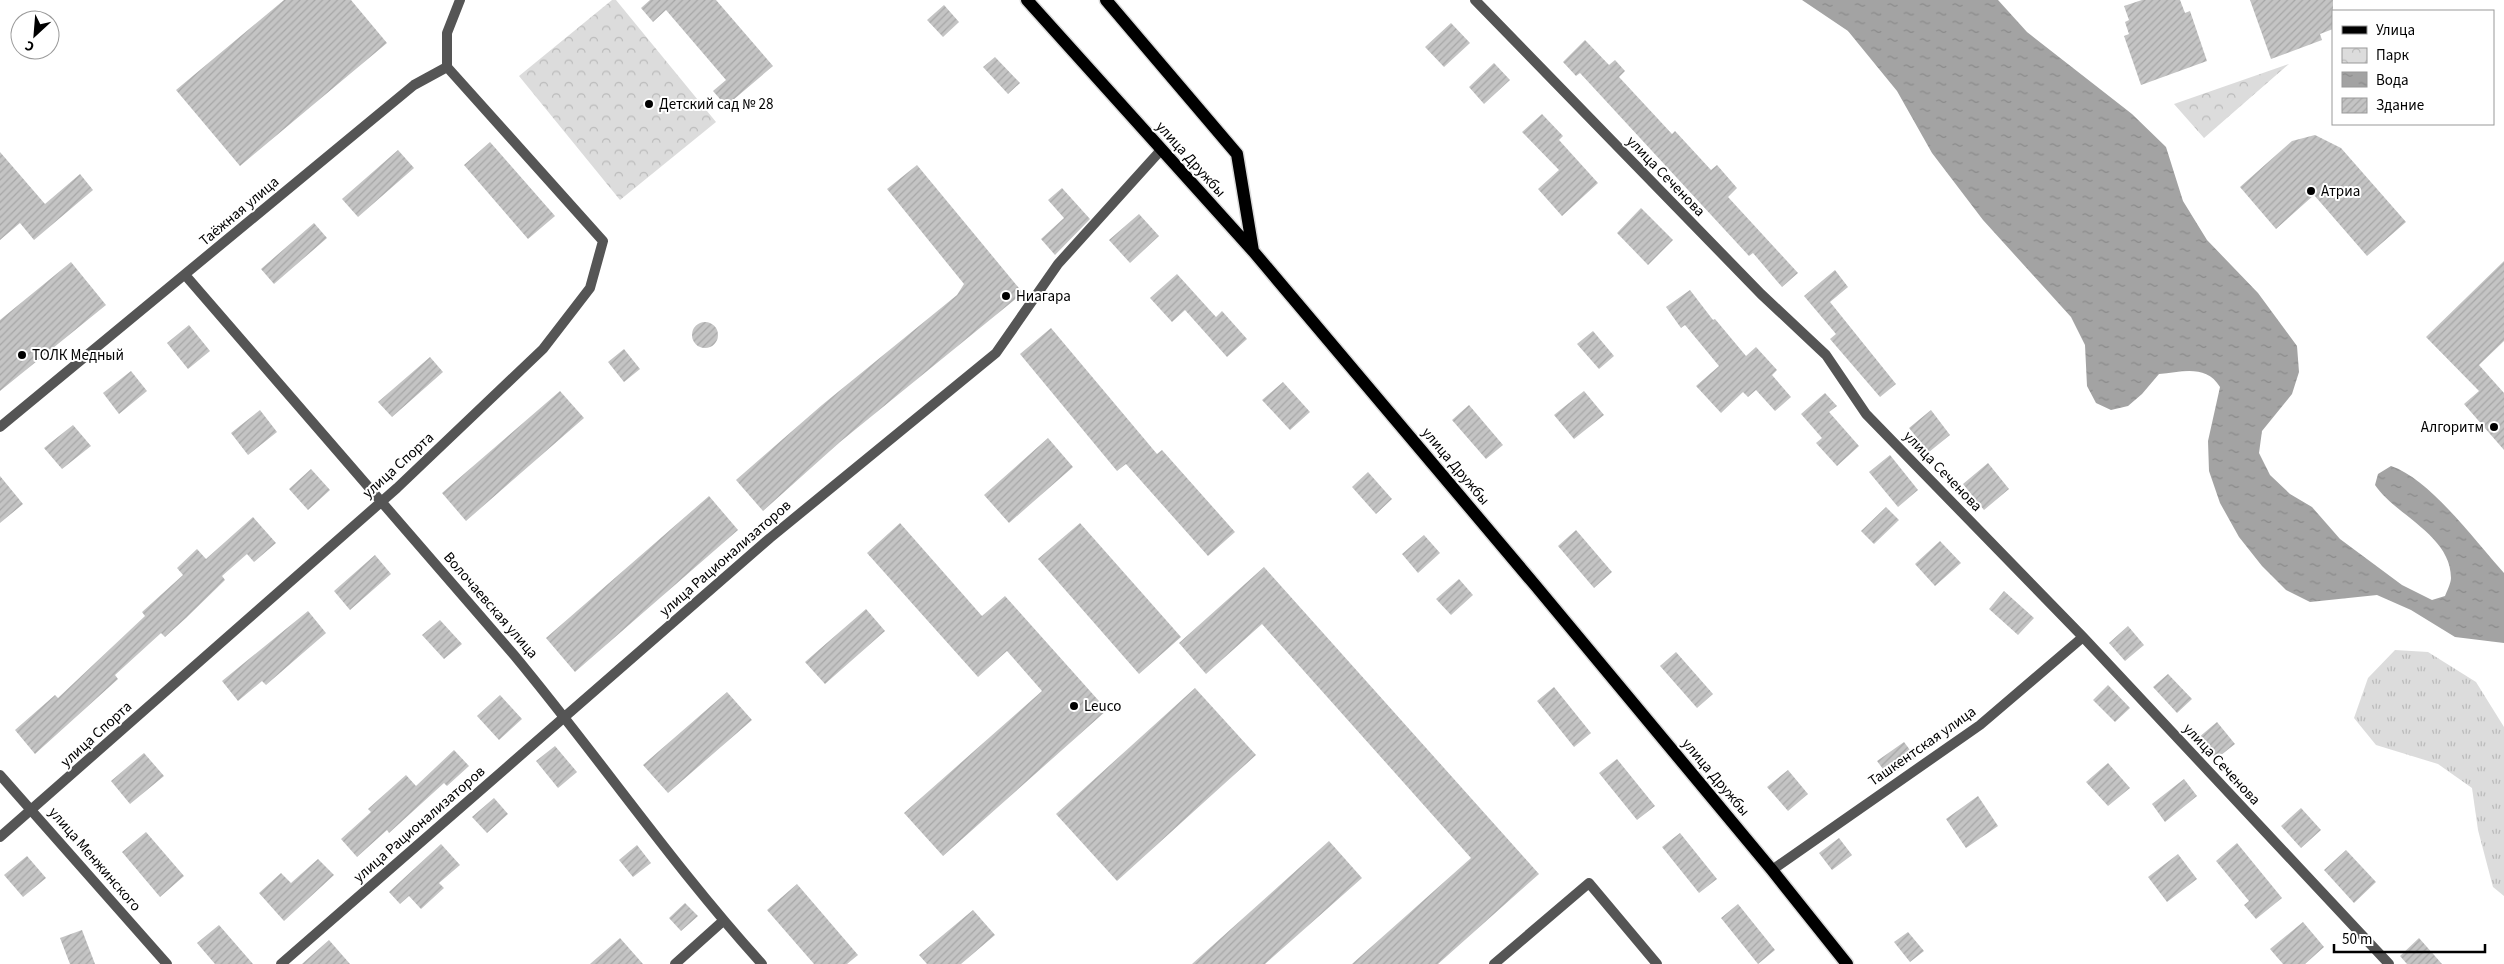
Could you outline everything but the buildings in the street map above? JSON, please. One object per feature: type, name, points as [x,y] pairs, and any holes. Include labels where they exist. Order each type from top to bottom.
[{"type":"main road","name":"улица Дружбы","points":[[1027,0],[1253,251],[1523,570],[1772,870],[1847,964]]},
{"type":"main road","points":[[1106,0],[1237,154],[1253,251]]},
{"type":"street","points":[[447,67],[447,33],[460,0]]},
{"type":"street","name":"улица Сеченова","points":[[1475,0],[1760,294],[1826,355],[1866,414],[2083,637],[2389,964]]},
{"type":"street","name":"Таёжная улица","points":[[0,427],[186,276],[260,211],[414,86],[447,67]]},
{"type":"street","name":"улица Спорта","points":[[0,837],[381,501],[543,349],[590,288],[603,241],[447,67]]},
{"type":"street","name":"улица Рационализаторов","points":[[281,964],[770,538],[996,353],[1058,264],[1161,150]]},
{"type":"street","name":"Волочаевская улица","points":[[186,276],[566,717],[723,921],[762,964]]},
{"type":"street","name":"Ташкентская улица","points":[[1772,870],[1980,725],[2083,637]]},
{"type":"street","name":"улица Менжинского","points":[[0,775],[167,964]]},
{"type":"street","points":[[1494,964],[1589,883],[1657,964]]},
{"type":"street","points":[[676,964],[723,921]]},
{"type":"green space","points":[[612,0],[616,0],[716,122],[620,200],[519,76]]},
{"type":"green space","points":[[2289,64],[2204,138],[2174,104]]},
{"type":"green space","points":[[2395,650],[2428,652],[2476,682],[2504,727],[2504,896],[2493,887],[2478,830],[2472,788],[2438,764],[2376,745],[2354,718],[2368,678]]},
{"type":"water","points":[[1802,0],[1998,0],[2027,32],[2132,114],[2166,147],[2183,201],[2207,240],[2258,293],[2297,346],[2299,372],[2292,394],[2262,431],[2259,453],[2270,475],[2290,494],[2312,507],[2340,539],[2402,585],[2432,600],[2445,596],[2451,580],[2449,563],[2442,550],[2432,538],[2384,496],[2375,485],[2378,474],[2391,466],[2406,473],[2437,497],[2504,573],[2504,643],[2455,637],[2411,610],[2377,595],[2310,602],[2286,590],[2262,566],[2239,537],[2220,503],[2209,471],[2208,441],[2220,387],[2208,375],[2201,372],[2185,371],[2159,374],[2142,394],[2128,406],[2111,410],[2096,403],[2087,386],[2085,345],[2071,317],[1983,220],[1932,153],[1897,91],[1848,31]]},
{"type":"place","name":"Детский сад № 28","points":[[649,104]]},
{"type":"place","name":"Атриа","points":[[2311,191]]},
{"type":"place","name":"Ниагара","points":[[1006,296]]},
{"type":"place","name":"ТОЛК Медный","points":[[22,355]]},
{"type":"place","name":"Алгоритм","points":[[2494,427]]},
{"type":"place","name":"Leuco","points":[[1074,706]]}]
